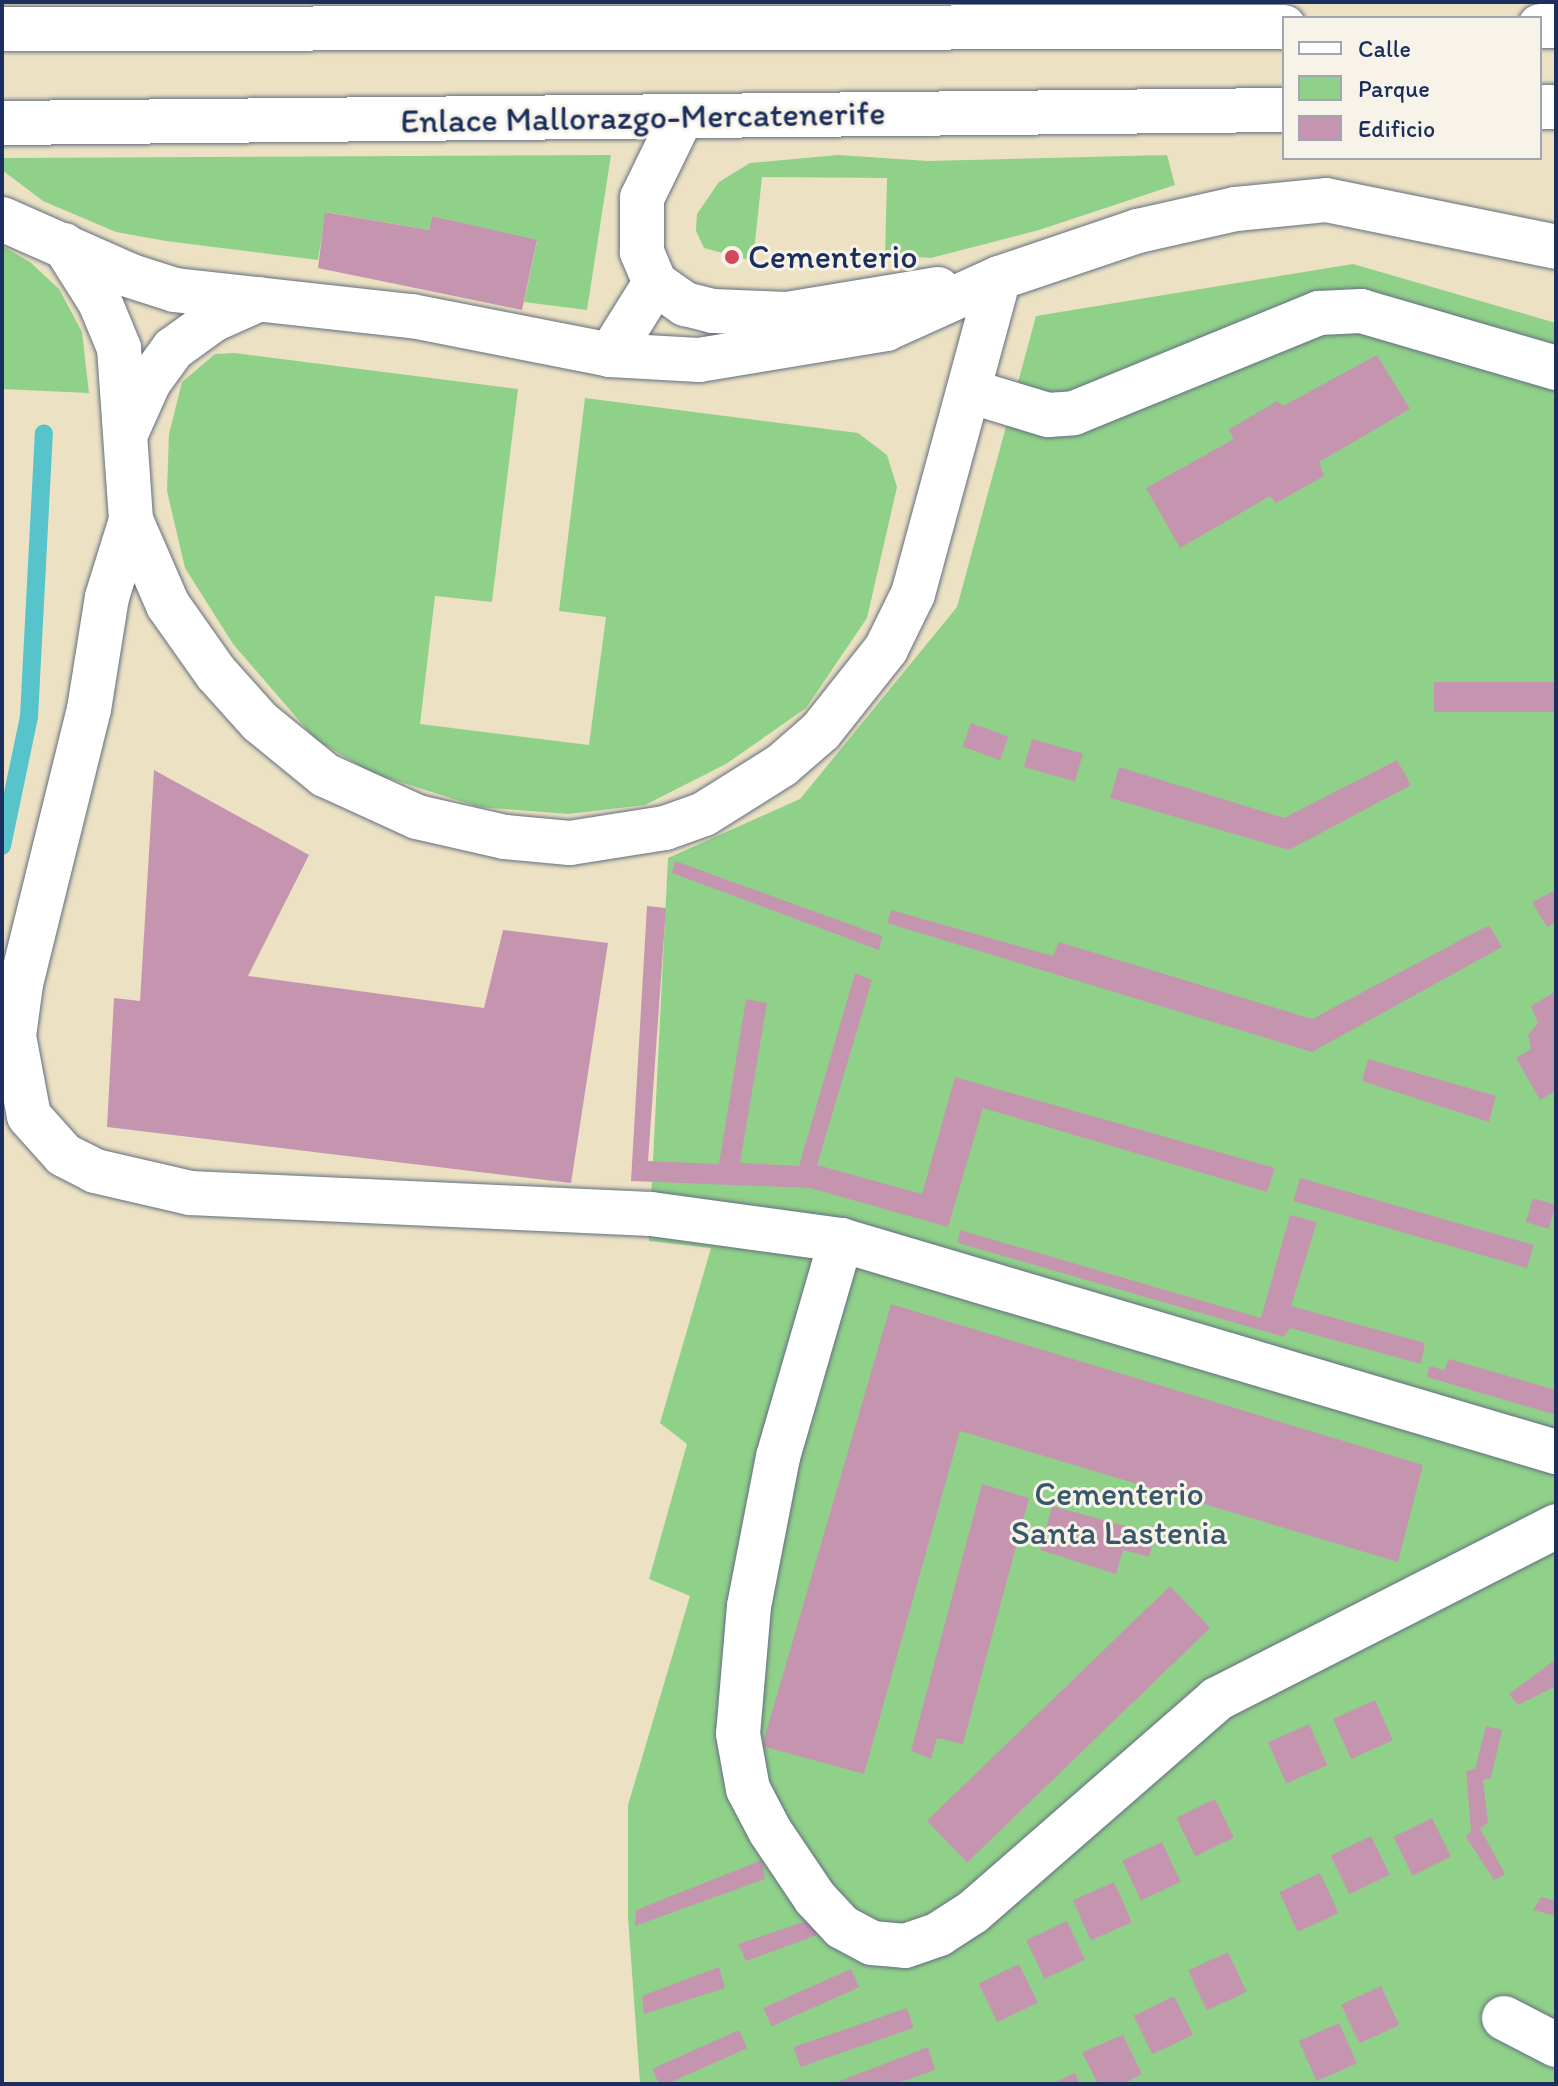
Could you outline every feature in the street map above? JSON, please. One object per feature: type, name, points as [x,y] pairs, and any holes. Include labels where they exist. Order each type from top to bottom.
[{"type":"main road","points":[[2,29],[1282,27]]},
{"type":"main road","name":"Enlace Mallorazgo-Mercatenerife","points":[[2,123],[1282,110]]},
{"type":"main road","points":[[681,118],[642,198],[642,252],[655,283],[685,304],[713,311],[787,314],[999,278]]},
{"type":"main road","points":[[2,219],[131,276],[175,290],[412,316],[610,355],[699,360],[886,329],[999,278],[1138,231],[1236,209],[1326,200],[1556,247]]},
{"type":"main road","points":[[64,245],[100,302],[119,348],[128,429],[131,520],[107,597],[89,709],[21,984],[14,1036],[29,1116],[64,1155],[107,1175],[190,1193],[651,1214],[841,1240],[1556,1452]]},
{"type":"main road","points":[[131,520],[168,605],[216,673],[260,722],[325,775],[361,795],[458,829],[570,843],[622,837],[704,814],[738,795],[821,731],[859,687],[886,649],[913,594],[999,278]]},
{"type":"main road","points":[[610,355],[655,283]]},
{"type":"main road","points":[[128,429],[149,382],[173,349],[213,320],[260,299]]},
{"type":"main road","points":[[969,391],[1048,415],[1074,413],[1319,313],[1361,311],[1556,368]]},
{"type":"main road","points":[[841,1240],[778,1457],[749,1606],[738,1734],[748,1789],[770,1831],[815,1898],[842,1927],[872,1943],[905,1946],[939,1934],[973,1912],[1217,1699],[1556,1526]]},
{"type":"main road","points":[[1504,2018],[1556,2045]]},
{"type":"green space","points":[[611,155],[587,310],[524,302],[537,241],[432,216],[429,230],[326,212],[318,260],[166,241],[116,232],[43,201],[2,170],[4,158]]},
{"type":"green space","points":[[838,155],[928,161],[1167,155],[1175,185],[1039,230],[931,258],[885,255],[887,178],[762,177],[753,261],[704,248],[696,231],[697,214],[719,182],[750,163]]},
{"type":"green space","points":[[2,246],[30,262],[59,289],[82,332],[89,393],[2,389]]},
{"type":"green space","name":"Cementerio Santa Lastenia","points":[[1353,264],[1556,323],[1556,2084],[640,2084],[628,1917],[628,1805],[690,1596],[649,1579],[687,1444],[660,1423],[711,1248],[649,1241],[668,858],[800,799],[957,607],[1036,316]]},
{"type":"green space","points":[[234,353],[518,389],[492,602],[435,596],[420,724],[589,745],[606,617],[559,611],[585,398],[858,433],[887,455],[897,487],[867,618],[806,708],[726,764],[645,805],[568,814],[479,807],[372,773],[315,739],[233,644],[185,568],[167,491],[169,434],[182,382],[215,354]]},
{"type":"building","points":[[325,212],[429,230],[432,216],[537,240],[522,310],[318,268]]},
{"type":"building","points":[[1377,355],[1410,409],[1319,462],[1324,476],[1276,503],[1270,496],[1180,548],[1146,488],[1234,439],[1228,430],[1277,401],[1283,406]]},
{"type":"building","points":[[1434,682],[1556,682],[1556,712],[1434,712]]},
{"type":"building","points":[[971,723],[1009,737],[1000,760],[962,746]]},
{"type":"building","points":[[1032,739],[1083,754],[1075,781],[1024,767]]},
{"type":"building","points":[[1397,760],[1411,785],[1289,850],[1110,798],[1119,767],[1284,818]]},
{"type":"building","points":[[154,770],[309,855],[248,976],[484,1008],[503,930],[608,943],[571,1183],[107,1127],[114,998],[140,1001]]},
{"type":"building","points":[[675,861],[882,936],[879,950],[672,873]]},
{"type":"building","points":[[1556,890],[1556,922],[1547,927],[1532,902]]},
{"type":"building","points":[[647,906],[666,908],[648,1161],[719,1164],[746,999],[767,1003],[740,1163],[799,1166],[855,973],[872,980],[817,1165],[922,1194],[955,1077],[1275,1168],[1267,1192],[983,1108],[948,1227],[810,1188],[631,1181]]},
{"type":"building","points":[[891,910],[1053,956],[1059,942],[1312,1019],[1489,925],[1502,947],[1312,1052],[887,923]]},
{"type":"building","points":[[1556,991],[1556,1091],[1540,1100],[1516,1058],[1531,1049],[1528,1035],[1538,1023],[1531,1006]]},
{"type":"building","points":[[1368,1059],[1496,1096],[1489,1122],[1362,1081]]},
{"type":"building","points":[[1300,1178],[1534,1245],[1527,1268],[1293,1201]]},
{"type":"building","points":[[1533,1198],[1556,1205],[1549,1229],[1526,1222]]},
{"type":"building","points":[[1290,1215],[1317,1222],[1291,1306],[1425,1343],[1421,1364],[1290,1328],[1284,1337],[958,1243],[960,1230],[1261,1318]]},
{"type":"building","points":[[891,1304],[1423,1465],[1398,1562],[960,1431],[864,1774],[762,1746]]},
{"type":"building","points":[[1449,1359],[1556,1390],[1556,1415],[1427,1377],[1429,1366],[1444,1370]]},
{"type":"building","points":[[982,1484],[1029,1498],[963,1744],[937,1738],[931,1759],[911,1751]]},
{"type":"building","points":[[1052,1506],[1155,1534],[1149,1557],[1123,1550],[1116,1574],[1040,1550]]},
{"type":"building","points":[[1170,1586],[1210,1628],[967,1863],[927,1821]]},
{"type":"building","points":[[1556,1659],[1556,1686],[1518,1705],[1509,1694]]},
{"type":"building","points":[[1375,1700],[1393,1740],[1351,1759],[1333,1719]]},
{"type":"building","points":[[1309,1724],[1327,1765],[1286,1783],[1268,1742]]},
{"type":"building","points":[[1486,1726],[1502,1730],[1491,1778],[1483,1780],[1488,1823],[1480,1828],[1505,1874],[1494,1880],[1466,1837],[1471,1831],[1466,1771],[1475,1769]]},
{"type":"building","points":[[1215,1799],[1234,1838],[1195,1856],[1176,1818]]},
{"type":"building","points":[[1432,1818],[1451,1857],[1412,1875],[1393,1837]]},
{"type":"building","points":[[1371,1836],[1390,1875],[1349,1894],[1331,1856]]},
{"type":"building","points":[[1162,1842],[1181,1882],[1141,1900],[1122,1861]]},
{"type":"building","points":[[762,1860],[765,1879],[635,1926],[636,1910]]},
{"type":"building","points":[[1320,1873],[1339,1913],[1298,1932],[1279,1892]]},
{"type":"building","points":[[1114,1882],[1132,1922],[1091,1940],[1073,1900]]},
{"type":"building","points":[[1541,1897],[1556,1901],[1556,1916],[1533,1910]]},
{"type":"building","points":[[809,1920],[817,1935],[746,1961],[738,1944]]},
{"type":"building","points":[[1067,1921],[1085,1960],[1044,1979],[1026,1940]]},
{"type":"building","points":[[1228,1952],[1247,1992],[1207,2010],[1188,1971]]},
{"type":"building","points":[[1019,1964],[1038,2003],[997,2022],[979,1984]]},
{"type":"building","points":[[719,1967],[725,1988],[644,2014],[642,1996]]},
{"type":"building","points":[[851,1969],[859,1987],[771,2026],[763,2008]]},
{"type":"building","points":[[1381,1986],[1399,2025],[1359,2044],[1341,2005]]},
{"type":"building","points":[[1174,1996],[1193,2035],[1152,2054],[1134,2016]]},
{"type":"building","points":[[907,2008],[914,2028],[800,2067],[794,2047]]},
{"type":"building","points":[[1339,2023],[1357,2063],[1317,2081],[1299,2041]]},
{"type":"building","points":[[739,2030],[747,2048],[667,2084],[659,2084],[652,2069]]},
{"type":"building","points":[[1123,2035],[1142,2074],[1123,2084],[1098,2084],[1082,2052]]},
{"type":"building","points":[[928,2047],[935,2070],[895,2084],[832,2084]]},
{"type":"building","points":[[1075,2073],[1080,2084],[1050,2084]]},
{"type":"waterway","points":[[2,846],[29,717],[44,433]]},
{"type":"place","name":"Cementerio","points":[[732,257]]}]
